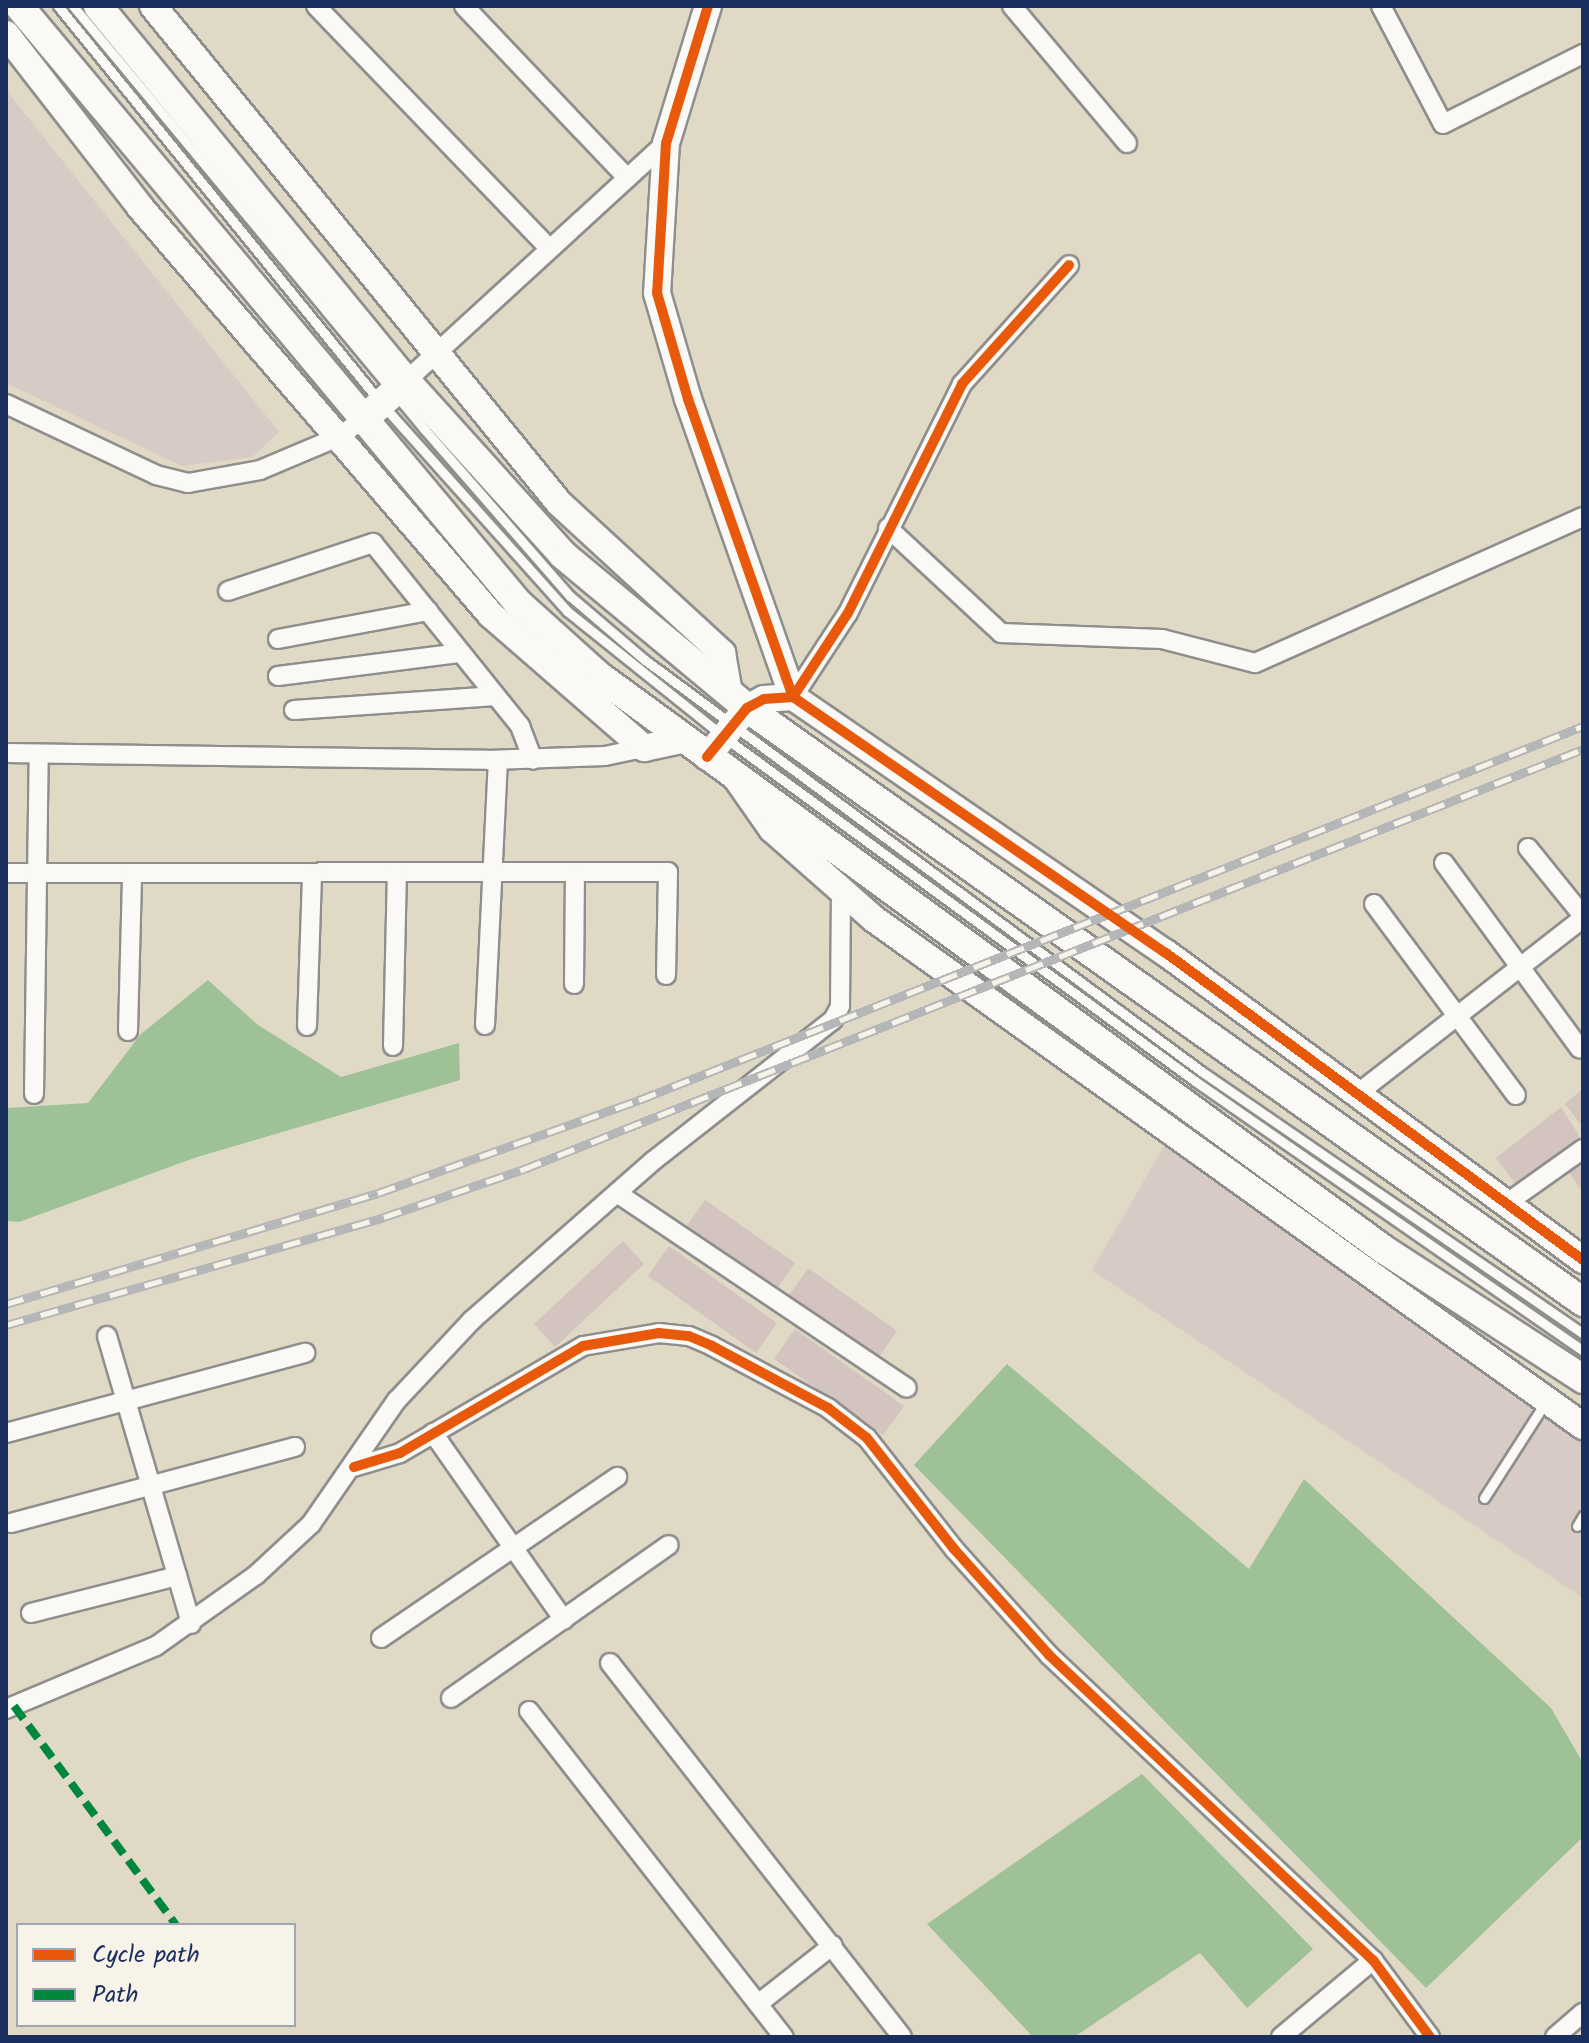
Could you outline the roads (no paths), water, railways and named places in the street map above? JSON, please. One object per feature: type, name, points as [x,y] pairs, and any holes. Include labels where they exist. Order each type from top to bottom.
[{"type":"main road","points":[[19,6],[386,399],[563,555],[728,724],[1583,1302]]},
{"type":"main road","points":[[98,6],[386,399],[518,603],[599,676],[681,740],[728,724]]},
{"type":"main road","points":[[728,724],[737,779],[1383,1249],[1583,1379]]},
{"type":"street","points":[[153,6],[587,533],[722,653],[728,724],[764,699],[793,697]]},
{"type":"street","points":[[316,6],[550,249]]},
{"type":"street","points":[[464,6],[627,178]]},
{"type":"street","points":[[708,6],[666,143],[655,277],[661,310],[793,697],[1166,953],[1583,1260]]},
{"type":"street","points":[[1012,6],[1127,143]]},
{"type":"street","points":[[1381,6],[1443,124],[1583,54]]},
{"type":"street","points":[[6,34],[140,207],[491,615],[644,748]]},
{"type":"street","points":[[6,404],[156,475],[188,483],[232,479],[338,437],[386,399],[666,143]]},
{"type":"street","points":[[793,697],[848,613],[962,384],[1069,265]]},
{"type":"street","points":[[888,528],[1001,633],[1162,639],[1255,663],[1583,517]]},
{"type":"street","points":[[228,591],[373,543],[520,726],[533,760]]},
{"type":"street","points":[[278,639],[428,611]]},
{"type":"street","points":[[278,676],[461,653]]},
{"type":"street","points":[[294,710],[496,696]]},
{"type":"street","points":[[6,753],[533,760],[644,748],[681,740]]},
{"type":"street","points":[[34,1094],[39,754]]},
{"type":"street","points":[[485,1025],[490,873],[498,760]]},
{"type":"street","points":[[737,779],[772,829],[874,919],[1583,1426]]},
{"type":"street","points":[[1357,1094],[1583,917],[1528,848]]},
{"type":"street","points":[[1444,863],[1580,1049]]},
{"type":"street","points":[[6,873],[668,872],[666,975]]},
{"type":"street","points":[[307,1026],[312,873]]},
{"type":"street","points":[[393,1046],[397,873]]},
{"type":"street","points":[[574,984],[575,873]]},
{"type":"street","points":[[128,1031],[132,874]]},
{"type":"street","points":[[6,1709],[156,1646],[191,1624],[290,1545],[354,1467],[397,1400],[439,1354],[617,1193],[833,1020],[840,1006],[841,891]]},
{"type":"street","points":[[1374,904],[1516,1095]]},
{"type":"street","points":[[1507,1203],[1583,1149]]},
{"type":"street","points":[[617,1193],[907,1388]]},
{"type":"street","points":[[354,1467],[393,1457],[565,1353],[640,1334],[699,1339],[828,1408],[887,1459],[954,1549],[1049,1655],[1373,1960],[1430,2037]]},
{"type":"street","points":[[107,1336],[191,1624]]},
{"type":"street","points":[[6,1433],[305,1353]]},
{"type":"street","points":[[433,1433],[564,1620]]},
{"type":"street","points":[[11,1523],[295,1447]]},
{"type":"street","points":[[381,1638],[617,1477]]},
{"type":"street","points":[[451,1698],[669,1545]]},
{"type":"street","points":[[31,1613],[177,1576]]},
{"type":"street","points":[[610,1663],[902,2037]]},
{"type":"street","points":[[529,1711],[784,2037]]},
{"type":"street","points":[[758,2004],[833,1945]]},
{"type":"street","points":[[1286,2036],[1373,1960]]},
{"type":"street","points":[[1555,2037],[1583,2013]]},
{"type":"lane","points":[[58,6],[549,594],[1201,1071],[1583,1334]]},
{"type":"lane","points":[[73,6],[386,399]]},
{"type":"lane","points":[[728,724],[1195,1081],[1583,1351]]},
{"type":"lane","points":[[1484,1498],[1547,1400]]},
{"type":"lane","points":[[1577,1526],[1583,1516]]},
{"type":"railway","points":[[6,1304],[378,1193],[639,1100],[1583,726]]},
{"type":"railway","points":[[6,1325],[384,1217],[524,1169],[1583,749]]}]
